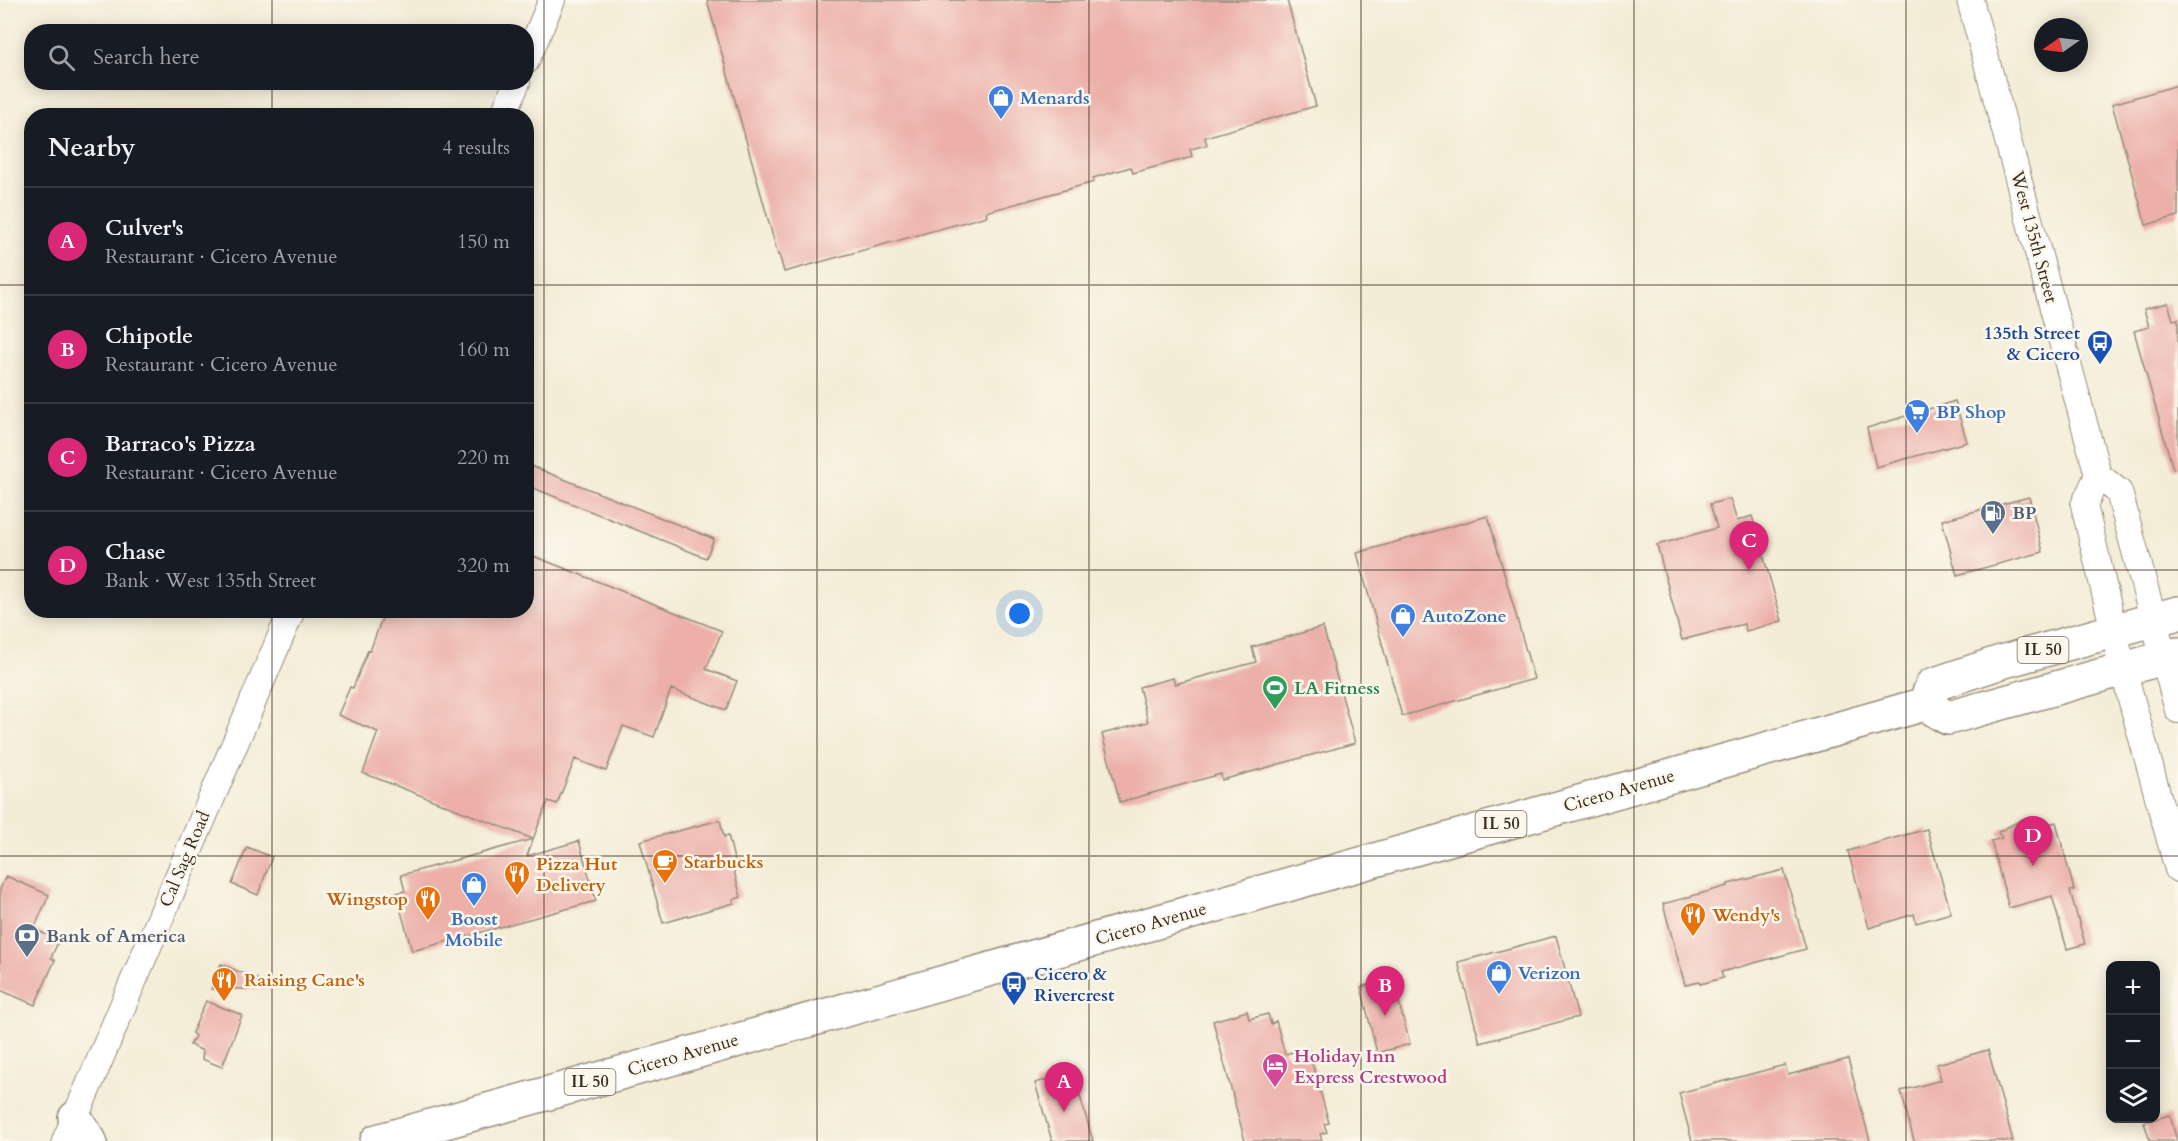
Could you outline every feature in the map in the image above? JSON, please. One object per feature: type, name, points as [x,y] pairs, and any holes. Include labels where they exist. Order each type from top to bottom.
[{"type":"main road","points":[[2114,630],[2166,616]]},
{"type":"main road","name":"IL 50","points":[[2114,630],[1932,685],[1925,704],[1948,718],[2123,669]]},
{"type":"main road","points":[[2123,669],[2171,656]]},
{"type":"main road","name":"Cicero Avenue","points":[[377,1141],[915,991],[1925,704]]},
{"type":"street","points":[[534,42],[552,0]]},
{"type":"street","name":"West 135th Street","points":[[1970,0],[2098,475]]},
{"type":"street","points":[[506,108],[514,90]]},
{"type":"street","points":[[2178,710],[2166,616],[2119,492],[2098,475],[2084,505],[2123,669],[2178,869]]},
{"type":"street","name":"Cal Sag Road","points":[[77,1133],[289,618]]},
{"type":"building","name":"Menards","points":[[707,0],[1287,0],[1316,106],[1205,137],[1207,145],[1190,149],[1192,157],[1133,173],[1131,167],[1093,178],[1094,182],[986,212],[987,216],[784,272]]},
{"type":"building","points":[[2178,85],[2178,216],[2146,225],[2112,104]]},
{"type":"building","points":[[2168,303],[2173,320],[2178,319],[2178,468],[2173,469],[2134,331],[2149,327],[2144,309]]},
{"type":"building","name":"BP Shop","points":[[1955,401],[1967,442],[1876,467],[1867,428]]},
{"type":"building","points":[[534,467],[714,539],[706,558],[534,488]]},
{"type":"building","name":"BP","points":[[2029,497],[2043,552],[1957,575],[1942,520]]},
{"type":"building","points":[[1730,499],[1737,521],[1752,516],[1782,621],[1746,631],[1744,624],[1682,640],[1657,545],[1717,528],[1710,504]]},
{"type":"building","points":[[1488,516],[1534,679],[1402,716],[1357,553]]},
{"type":"building","points":[[534,556],[722,631],[706,669],[737,681],[726,710],[671,689],[654,737],[623,726],[606,771],[575,759],[557,804],[548,801],[533,839],[363,773],[378,732],[338,715],[350,687],[353,688],[368,650],[370,651],[382,618],[534,618]]},
{"type":"building","name":"LA Fitness","points":[[1323,627],[1355,743],[1222,780],[1221,774],[1120,802],[1102,734],[1148,722],[1139,687],[1173,678],[1175,684],[1256,662],[1252,647]]},
{"type":"building","points":[[720,820],[724,837],[728,835],[735,863],[732,864],[741,897],[733,900],[734,903],[663,923],[640,841]]},
{"type":"building","points":[[2021,820],[2042,820],[2043,826],[2056,822],[2074,890],[2070,891],[2085,944],[2067,949],[2052,896],[2009,908],[1991,841],[2002,838],[1998,832]]},
{"type":"building","points":[[1927,829],[1951,913],[1916,923],[1914,914],[1869,928],[1848,851]]},
{"type":"building","points":[[533,839],[527,856],[579,841],[596,901],[412,951],[396,893],[405,891],[401,875]]},
{"type":"building","points":[[247,847],[272,857],[258,895],[232,884]]},
{"type":"building","points":[[1784,870],[1806,949],[1721,972],[1723,978],[1685,985],[1663,904]]},
{"type":"building","name":"Bank of America","points":[[6,876],[49,895],[34,929],[59,940],[51,958],[55,960],[35,1005],[0,990],[0,889]]},
{"type":"building","points":[[1556,936],[1578,1017],[1480,1043],[1458,962]]},
{"type":"building","points":[[221,964],[280,989],[211,989]]},
{"type":"building","points":[[1392,977],[1410,1044],[1377,1053],[1361,987]]},
{"type":"building","points":[[206,1001],[242,1015],[222,1067],[202,1059],[203,1051],[190,1045],[195,1036],[192,1033]]},
{"type":"building","name":"Holiday Inn Express Crestwood","points":[[1247,1011],[1249,1019],[1268,1014],[1271,1024],[1276,1021],[1285,1054],[1308,1048],[1329,1123],[1324,1124],[1327,1132],[1320,1134],[1322,1141],[1245,1141],[1213,1021]]},
{"type":"building","points":[[1988,1050],[2013,1141],[1914,1141],[1901,1091],[1941,1080],[1937,1064]]},
{"type":"building","points":[[1848,1059],[1870,1141],[1692,1141],[1679,1093],[1785,1065],[1788,1075]]},
{"type":"building","points":[[1073,1072],[1093,1141],[1052,1141],[1035,1083]]},
{"type":"building","points":[[2170,1115],[2177,1141],[2150,1141],[2144,1123],[2160,1123],[2160,1118]]},
{"type":"place","name":"Menards","points":[[1001,121]]},
{"type":"place","name":"135th Street & Cicero","points":[[2100,366]]},
{"type":"place","name":"BP Shop","points":[[1917,435]]},
{"type":"place","name":"BP","points":[[1993,536]]},
{"type":"place","name":"Barraco's Pizza","points":[[1749,571]]},
{"type":"place","name":"AutoZone","points":[[1403,639]]},
{"type":"place","name":"LA Fitness","points":[[1275,711]]},
{"type":"place","name":"Chase","points":[[2033,866]]},
{"type":"place","name":"Starbucks","points":[[665,885]]},
{"type":"place","name":"Pizza Hut Delivery","points":[[517,897]]},
{"type":"place","name":"Boost Mobile","points":[[474,908]]},
{"type":"place","name":"Wingstop","points":[[428,922]]},
{"type":"place","name":"Wendy's","points":[[1693,938]]},
{"type":"place","name":"Bank of America","points":[[27,959]]},
{"type":"place","name":"Verizon","points":[[1499,996]]},
{"type":"place","name":"Raising Cane's","points":[[224,1003]]},
{"type":"place","name":"Cicero & Rivercrest","points":[[1014,1007]]},
{"type":"place","name":"Chipotle","points":[[1385,1016]]},
{"type":"place","name":"Holiday Inn Express Crestwood","points":[[1275,1089]]},
{"type":"place","name":"Culver's","points":[[1064,1112]]}]
